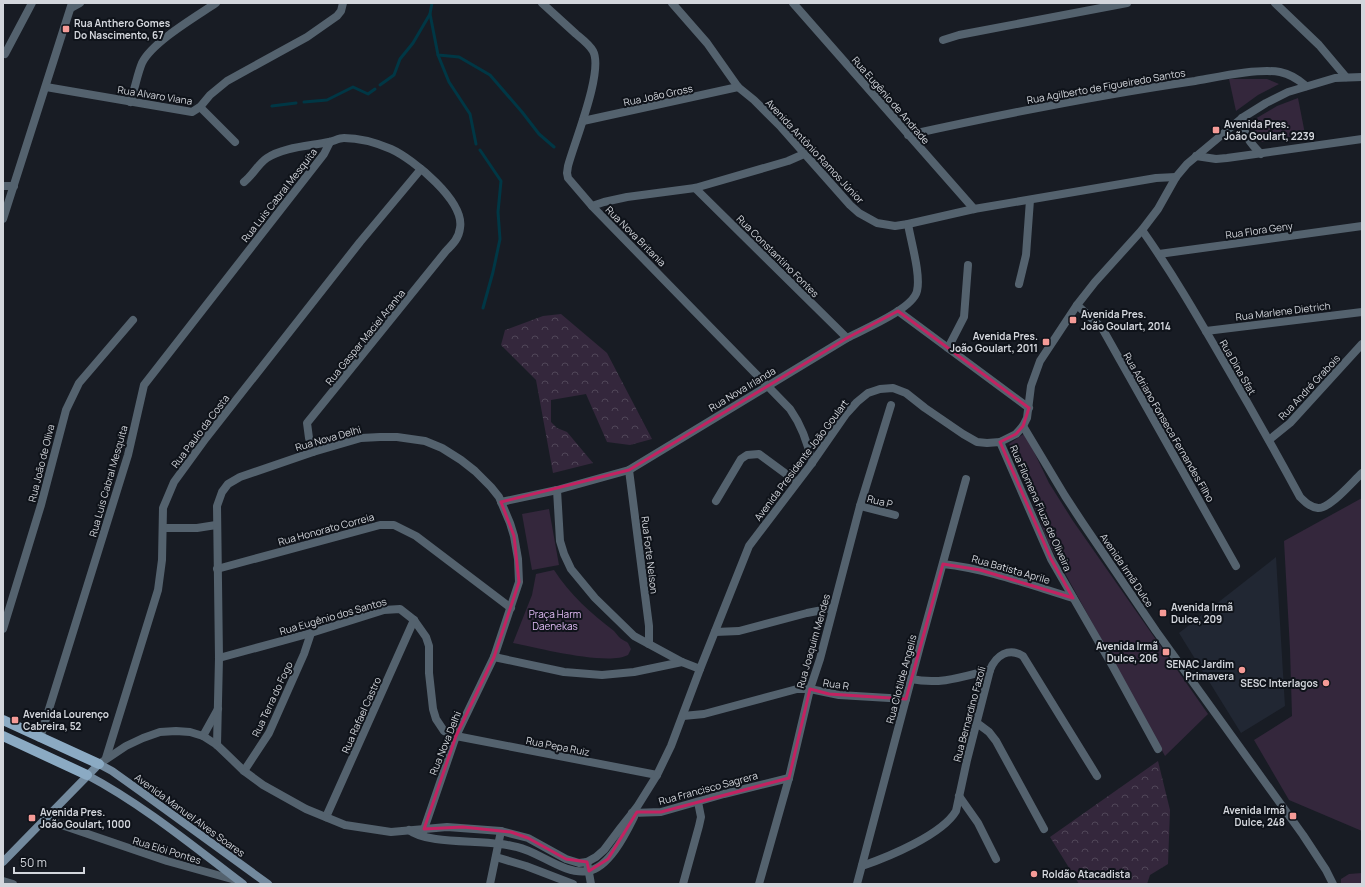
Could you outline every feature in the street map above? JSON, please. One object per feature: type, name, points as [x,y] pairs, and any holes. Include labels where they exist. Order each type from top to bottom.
[{"type":"main road","points":[[3,720],[40,738],[102,761],[3,862]]},
{"type":"main road","points":[[3,736],[87,775],[131,801],[241,883]]},
{"type":"main road","name":"Avenida Manuel Alves Soares","points":[[102,761],[140,791],[268,884]]},
{"type":"street","points":[[4,54],[32,3]]},
{"type":"street","points":[[3,219],[71,6],[80,3]]},
{"type":"street","points":[[130,102],[142,64],[150,51],[216,3]]},
{"type":"street","name":"Rua Alvaro Viana","points":[[46,87],[194,112],[210,95],[228,81],[245,70],[307,37],[336,16],[341,11],[343,3]]},
{"type":"street","name":"Rua Nova Britania","points":[[542,3],[590,47],[594,53],[596,62],[596,68],[583,121],[570,158],[567,174],[570,180],[592,206],[790,408],[798,420],[806,438],[812,463]]},
{"type":"street","name":"Avenida Antônio Ramos Júnior","points":[[672,3],[707,43],[738,87],[754,100],[781,127],[850,205],[859,213],[877,223],[896,226],[974,209],[1156,178],[1176,177]]},
{"type":"street","name":"Rua Eugênio de Andrade","points":[[793,3],[974,209]]},
{"type":"street","points":[[943,40],[959,35],[1127,3]]},
{"type":"street","points":[[1275,3],[1319,45],[1346,77]]},
{"type":"street","name":"Rua Agilberto de Figueiredo Santos","points":[[908,135],[1003,114],[1176,83],[1254,72],[1279,72],[1298,80],[1306,86]]},
{"type":"street","points":[[1023,426],[1029,408],[1031,386],[1040,361],[1077,305],[1095,282],[1142,230],[1158,209],[1176,177],[1187,164],[1242,118],[1266,103],[1288,92],[1335,78],[1362,77]]},
{"type":"street","name":"Rua João Gross","points":[[583,121],[738,87]]},
{"type":"street","points":[[200,107],[235,142]]},
{"type":"street","points":[[1242,118],[1244,132],[1252,145],[1261,154]]},
{"type":"street","points":[[244,182],[268,157],[292,149],[330,142],[342,138],[363,140],[378,145],[402,155],[421,169]]},
{"type":"street","points":[[1196,156],[1216,159],[1362,139]]},
{"type":"street","name":"Rua Luis Cabral Mesquita","points":[[40,738],[128,455],[144,386],[324,154],[330,142]]},
{"type":"street","points":[[592,206],[627,197],[695,188],[788,161],[804,154]]},
{"type":"street","name":"Rua Gaspar Maciel Aranha","points":[[313,452],[307,423],[456,240],[460,225],[459,216],[455,207],[446,194],[421,169]]},
{"type":"street","name":"Rua Paulo da Costa","points":[[102,761],[158,590],[162,560],[163,508],[174,482],[206,438],[360,242],[421,169]]},
{"type":"street","points":[[3,186],[14,186]]},
{"type":"street","name":"Rua Constantino Fontes","points":[[695,188],[847,338]]},
{"type":"street","points":[[1019,284],[1026,255],[1030,200]]},
{"type":"street","name":"Rua Nova Irlanda","points":[[501,502],[557,490],[629,470],[847,338],[898,311],[914,298],[917,290],[916,273],[908,224]]},
{"type":"street","name":"Rua Flora Geny","points":[[1159,254],[1362,226]]},
{"type":"street","name":"Rua Dina Sfat","points":[[1142,230],[1159,254],[1206,331],[1305,503],[1318,508],[1323,508],[1331,503],[1362,473]]},
{"type":"street","points":[[948,348],[964,317],[968,265]]},
{"type":"street","name":"Rua Adriano Fonseca Fernandes Filho","points":[[1077,305],[1102,328],[1236,566]]},
{"type":"street","points":[[898,311],[1029,408]]},
{"type":"street","name":"Rua Marlene Dietrich","points":[[1206,331],[1362,312]]},
{"type":"street","name":"Rua João de Oliva","points":[[3,629],[41,505],[66,410],[79,383],[133,320]]},
{"type":"street","name":"Rua André Grabois","points":[[1269,440],[1290,423],[1362,344]]},
{"type":"street","name":"Avenida Presidente João Goulart","points":[[589,871],[600,867],[608,859],[628,830],[640,801],[657,775],[671,746],[749,546],[812,463],[846,414],[857,402],[868,393],[880,389],[893,388],[906,393],[962,434],[977,442],[1000,442],[1016,434],[1023,426]]},
{"type":"street","name":"Rua Joaquim Mendes","points":[[759,884],[789,778],[810,689],[820,659],[860,506],[891,405]]},
{"type":"street","name":"Avenida Irmã Dulce","points":[[1023,426],[1082,522],[1156,631],[1303,835],[1331,882]]},
{"type":"street","name":"Rua Nova Delhi","points":[[217,745],[220,658],[216,525],[218,500],[222,492],[233,480],[313,452],[361,438],[397,437],[425,441],[442,448],[462,460],[475,471],[491,486],[501,502],[512,530],[518,559],[519,582],[494,657],[456,736],[423,832]]},
{"type":"street","name":"Rua Filomena Fiuza de Oliveira","points":[[1000,442],[1051,559],[1158,749]]},
{"type":"street","points":[[716,501],[741,459],[747,455],[759,454],[797,482]]},
{"type":"street","name":"Rua Forte Nelson","points":[[629,470],[649,626],[649,644]]},
{"type":"street","name":"Rua Clotilde Angelis","points":[[857,884],[966,479]]},
{"type":"street","points":[[557,490],[560,541],[564,554],[571,568],[595,598],[634,636],[682,662],[700,669]]},
{"type":"street","name":"Rua P","points":[[860,506],[895,515]]},
{"type":"street","points":[[163,528],[197,528],[216,525]]},
{"type":"street","name":"Rua Honorato Correia","points":[[217,569],[380,525],[394,525],[416,536],[511,608]]},
{"type":"street","name":"Rua Batista Aprile","points":[[943,564],[980,570],[1073,598]]},
{"type":"street","points":[[715,632],[739,631],[807,613],[833,608]]},
{"type":"street","name":"Rua Eugênio dos Santos","points":[[220,658],[311,633],[389,609],[400,610],[414,620],[424,633],[429,646],[433,709],[436,719],[444,731],[456,736]]},
{"type":"street","name":"Rua Rafael Castro","points":[[326,818],[414,620]]},
{"type":"street","name":"Rua Terra do Fogo","points":[[244,771],[269,733],[304,654],[311,633]]},
{"type":"street","name":"Rua Bernardino Fazoli","points":[[862,866],[891,855],[935,831],[952,818],[956,811],[990,670],[993,663],[1004,654],[1015,652],[1023,656],[1097,776]]},
{"type":"street","points":[[494,657],[564,672],[602,675],[634,672],[682,662]]},
{"type":"street","points":[[911,679],[941,682],[990,670]]},
{"type":"street","name":"Rua R","points":[[682,716],[704,714],[797,689],[810,689],[829,694],[906,699]]},
{"type":"street","name":"Rua Nova Delhi","points":[[203,736],[219,706]]},
{"type":"street","points":[[977,724],[990,732],[996,741],[1044,829]]},
{"type":"street","points":[[102,761],[126,746],[160,732],[176,731],[203,736],[217,745],[244,771],[263,785],[285,798],[326,818],[345,825],[391,832],[409,830],[414,834],[463,827],[502,831],[528,838],[566,859],[579,863],[587,862],[591,884]]},
{"type":"street","name":"Rua Pepa Ruiz","points":[[456,736],[657,775]]},
{"type":"street","name":"Rua Francisco Sagrera","points":[[635,813],[661,812],[789,778]]},
{"type":"street","points":[[959,796],[978,823],[996,859]]},
{"type":"street","points":[[683,884],[700,826],[701,817],[698,802]]},
{"type":"street","name":"Avenida Presidente João Goulart","points":[[587,862],[604,850],[635,813]]},
{"type":"street","name":"Rua Elói Pontes","points":[[44,819],[167,861],[241,883]]},
{"type":"street","points":[[490,884],[502,831]]},
{"type":"street","points":[[423,832],[441,839],[499,844],[520,848],[574,871],[589,871]]},
{"type":"street","points":[[496,857],[526,866],[573,884]]},
{"type":"street","points":[[3,881],[13,884]]},
{"type":"highlighted area","points":[[898,311],[1029,408],[1023,426],[1016,434],[1000,442],[1051,559],[1073,598],[980,570],[943,564],[906,699],[829,694],[810,689],[789,778],[661,812],[637,812],[608,859],[589,871],[587,862],[566,859],[528,838],[511,832],[463,827],[424,829],[456,736],[494,657],[519,582],[514,536],[501,502],[629,470],[847,338]]},
{"type":"shaded area","name":"SENAC Jardim Primavera","points":[[1276,557],[1285,706],[1241,733],[1179,633]]},
{"type":"green space","points":[[1229,79],[1267,79],[1279,84],[1258,95],[1236,111]]},
{"type":"green space","points":[[1298,98],[1305,134],[1262,142],[1254,136],[1251,129],[1255,119],[1277,106]]},
{"type":"green space","points":[[561,314],[607,353],[652,439],[630,445],[607,442],[586,394],[551,400],[551,422],[557,428],[567,432],[593,463],[553,473],[536,380],[501,345],[505,330],[543,316]]},
{"type":"green space","points":[[1025,433],[1049,483],[1073,521],[1208,714],[1165,756],[1048,542],[1009,444]]},
{"type":"green space","name":"SESC Interlagos","points":[[1362,498],[1362,831],[1289,800],[1254,740],[1292,716],[1284,541]]},
{"type":"green space","points":[[549,509],[559,565],[532,570],[522,514]]},
{"type":"green space","name":"Praça Harm Daenekas","points":[[554,570],[567,588],[581,603],[614,631],[620,638],[628,643],[631,649],[628,655],[618,658],[589,657],[555,652],[513,643],[532,595],[536,574]]},
{"type":"green space","points":[[1158,761],[1170,810],[1168,864],[1150,875],[1147,884],[1079,884],[1050,837]]},
{"type":"green space","points":[[1362,873],[1362,884],[1341,884],[1341,879],[1349,874]]},
{"type":"waterway","points":[[432,3],[430,14],[438,55],[459,57],[490,75],[539,134],[554,147]]},
{"type":"waterway","points":[[380,85],[394,75],[400,59],[413,43],[430,14]]},
{"type":"waterway","points":[[438,55],[449,82],[470,114],[476,144]]},
{"type":"waterway","points":[[304,102],[327,100],[353,87],[368,94],[375,89]]},
{"type":"waterway","points":[[272,106],[296,103]]},
{"type":"waterway","points":[[480,150],[501,181],[498,212],[500,239],[483,308]]},
{"type":"place","name":"Rua Anthero Gomes Do Nascimento, 67","points":[[66,29]]},
{"type":"place","name":"Avenida Pres. João Goulart, 2239","points":[[1216,130]]},
{"type":"place","name":"Avenida Pres. João Goulart, 2014","points":[[1073,320]]},
{"type":"place","name":"Avenida Pres. João Goulart, 2011","points":[[1046,342]]},
{"type":"place","name":"Avenida Irmã Dulce, 209","points":[[1163,613]]},
{"type":"place","name":"Avenida Irmã Dulce, 206","points":[[1166,652]]},
{"type":"place","name":"SENAC Jardim Primavera","points":[[1242,670]]},
{"type":"place","name":"SESC Interlagos","points":[[1326,683]]},
{"type":"place","name":"Avenida Lourenço Cabreira, 52","points":[[15,720]]},
{"type":"place","name":"Avenida Irmã Dulce, 248","points":[[1293,816]]},
{"type":"place","name":"Avenida Pres. João Goulart, 1000","points":[[32,818]]},
{"type":"place","name":"Roldão Atacadista","points":[[1034,874]]}]
